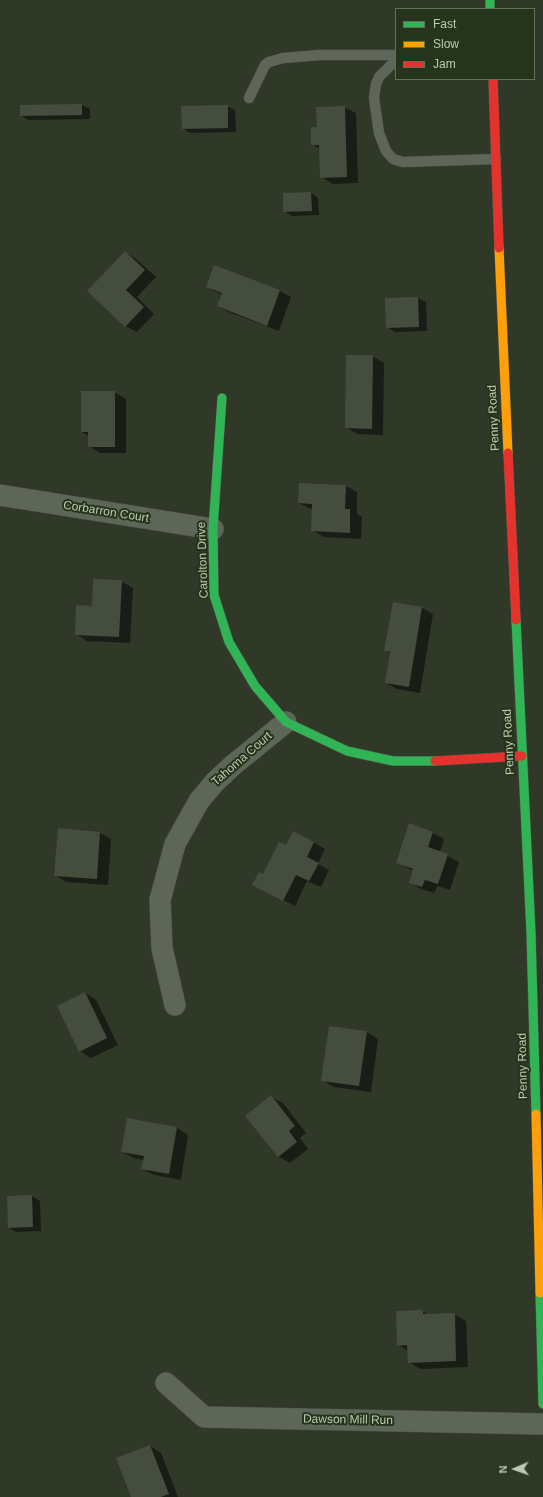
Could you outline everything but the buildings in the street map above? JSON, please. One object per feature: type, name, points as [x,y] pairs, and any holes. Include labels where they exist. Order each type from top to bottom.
[{"type":"street","name":"Penny Road","points":[[493,80],[502,328],[522,756],[537,933],[543,1404]]},
{"type":"street","name":"Carolton Drive","points":[[222,398],[213,529],[214,595],[229,642],[255,686],[286,722],[347,751],[393,761],[440,761],[522,756]]},
{"type":"street","name":"Corbarron Court","points":[[0,495],[213,529]]},
{"type":"street","name":"Tahoma Court","points":[[175,1005],[162,948],[160,900],[175,844],[199,802],[214,782],[286,722]]},
{"type":"street","name":"Dawson Mill Run","points":[[166,1383],[204,1417],[543,1424]]},
{"type":"lane","points":[[249,98],[264,66],[269,62],[283,58],[319,55],[395,55]]},
{"type":"lane","points":[[395,61],[380,77],[376,84],[374,98],[379,133],[386,151],[393,159],[403,162],[496,159]]},
{"type":"traffic: fast","points":[[490,0],[490,8]]},
{"type":"traffic: fast","points":[[222,398],[213,529],[214,595],[229,642],[255,686],[286,722],[347,751],[393,761],[435,761]]},
{"type":"traffic: fast","points":[[516,620],[531,933],[536,1114]]},
{"type":"traffic: fast","points":[[540,1293],[543,1404]]},
{"type":"traffic: slow","points":[[499,248],[508,453]]},
{"type":"traffic: slow","points":[[536,1114],[540,1293]]},
{"type":"traffic: jam","points":[[493,80],[499,248]]},
{"type":"traffic: jam","points":[[508,453],[516,620]]},
{"type":"traffic: jam","points":[[435,761],[522,756]]}]
